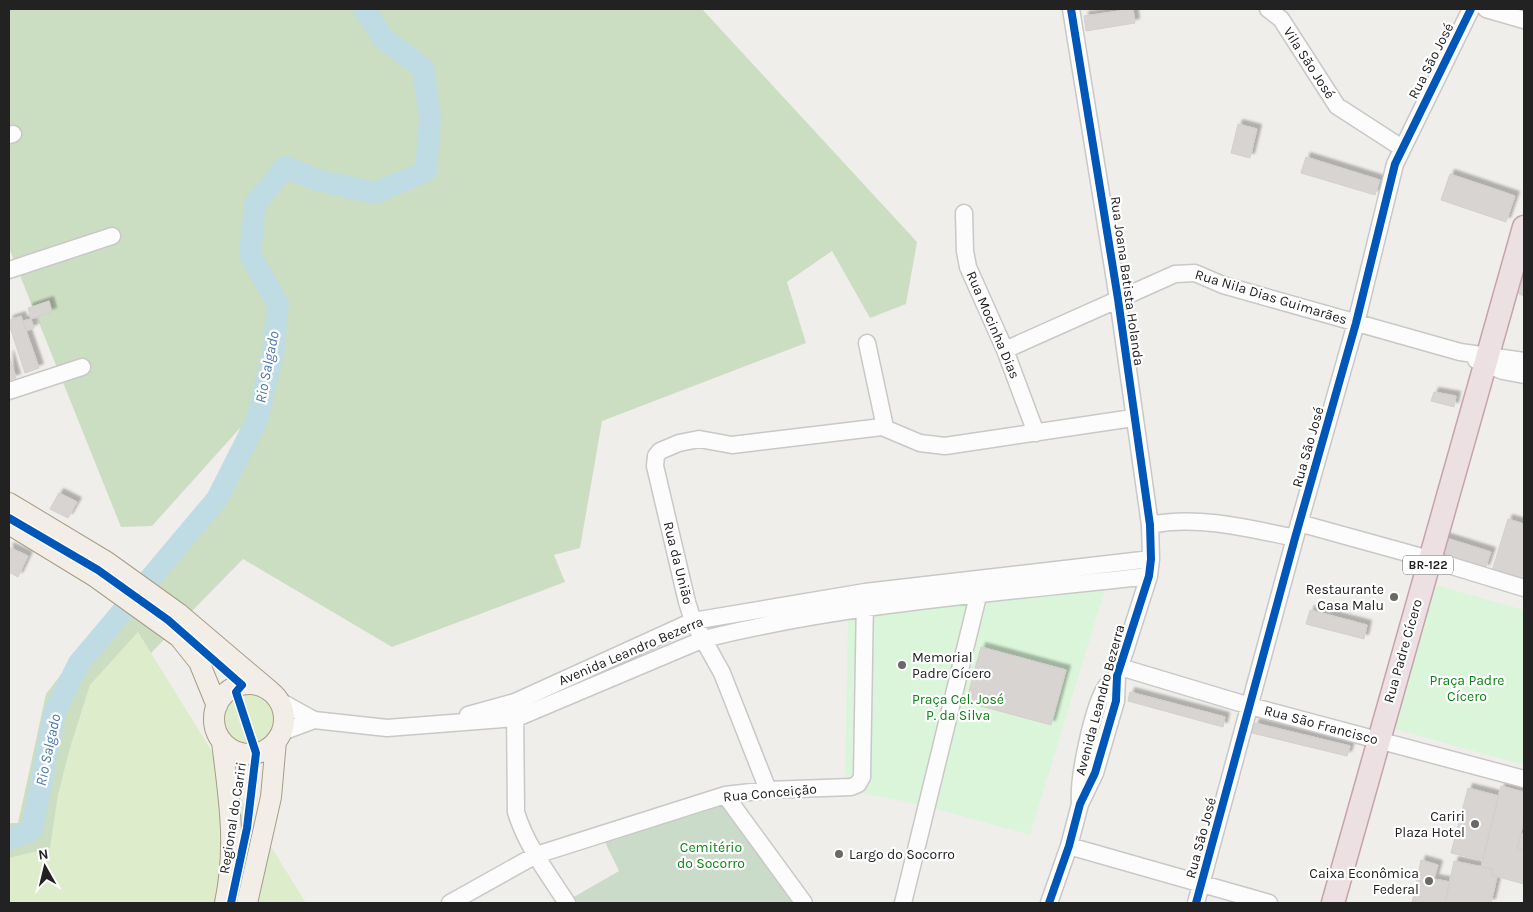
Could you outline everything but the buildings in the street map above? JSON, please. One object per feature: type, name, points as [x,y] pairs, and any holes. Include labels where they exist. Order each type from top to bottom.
[{"type":"highway","name":"Rua Padre Cícero","points":[[1334,903],[1429,559],[1524,227]]},
{"type":"main road","points":[[9,503],[274,695],[283,710],[284,721],[279,737],[271,798],[248,903]]},
{"type":"main road","points":[[9,524],[101,569]]},
{"type":"main road","points":[[173,620],[194,653],[217,706],[215,726],[222,742],[233,835],[231,875],[225,903]]},
{"type":"main road","points":[[217,706],[227,693],[242,685],[252,684],[274,695]]},
{"type":"main road","points":[[222,742],[238,752],[256,753],[271,747],[279,737]]},
{"type":"street","name":"Rua Joana Batista Holanda","points":[[1071,9],[1118,299],[1150,525],[1152,558]]},
{"type":"street","name":"Rua São José","points":[[1196,903],[1297,531],[1356,323],[1388,190],[1402,148],[1471,9]]},
{"type":"street","points":[[1486,9],[1524,20]]},
{"type":"street","name":"Vila São José","points":[[1279,12],[1337,106],[1402,148]]},
{"type":"street","name":"Rua Mocinha Dias","points":[[964,213],[965,251],[968,267],[1005,350],[1036,433]]},
{"type":"street","points":[[9,270],[112,236]]},
{"type":"street","name":"Rua Nila Dias Guimarães","points":[[1005,350],[1175,274],[1189,271],[1223,285],[1486,359]]},
{"type":"street","points":[[867,343],[885,428],[920,442],[936,446],[1134,418]]},
{"type":"street","points":[[1486,359],[1524,361]]},
{"type":"street","points":[[1486,359],[1524,375]]},
{"type":"street","points":[[9,391],[82,367]]},
{"type":"street","name":"Rua da União","points":[[768,790],[722,673],[693,621],[655,466],[656,456],[667,447],[699,439],[732,445],[885,428]]},
{"type":"street","points":[[1150,525],[1169,522],[1200,522],[1248,528],[1297,531],[1429,559],[1524,588]]},
{"type":"street","name":"Avenida Leandro Bezerra","points":[[516,710],[693,621],[865,592],[1152,558],[1149,576],[1118,671],[1116,701],[1095,774],[1080,804],[1069,846],[1049,903]]},
{"type":"street","name":"Avenida Leandro Bezerra","points":[[314,720],[387,728],[427,725],[516,710],[704,639],[810,617],[866,609],[1149,576]]},
{"type":"street","name":"Rua Conceição","points":[[450,903],[476,898],[536,855],[725,795],[768,790],[851,787],[860,780],[865,592]]},
{"type":"street","points":[[903,903],[978,596]]},
{"type":"street","name":"Rua São Francisco","points":[[1118,671],[1524,779]]},
{"type":"street","points":[[274,695],[314,720]]},
{"type":"street","points":[[516,710],[516,812],[520,825],[536,855],[567,903]]},
{"type":"street","points":[[279,737],[314,720]]},
{"type":"street","points":[[725,795],[804,903]]},
{"type":"street","points":[[1069,846],[1270,903]]},
{"type":"green space","points":[[9,9],[702,9],[917,242],[906,304],[870,318],[832,251],[787,282],[806,343],[602,421],[580,548],[554,555],[565,582],[392,647],[243,559],[151,653],[138,632],[90,685],[70,748],[58,795],[50,848],[9,858],[9,823],[18,823],[46,694],[113,607],[213,488],[241,427],[152,526],[121,527],[9,248]]},
{"type":"green space","name":"Praça Padre Cícero","points":[[1436,585],[1524,610],[1524,765],[1395,729]]},
{"type":"green space","name":"Praça Cel. José P. da Silva","points":[[1106,586],[1030,835],[922,805],[845,790],[848,615]]},
{"type":"green space","points":[[138,632],[306,903],[9,903],[9,858],[50,848],[58,795],[70,748],[90,685]]},
{"type":"green space","points":[[248,689],[265,694],[273,702],[278,719],[273,736],[265,744],[248,749],[231,744],[223,736],[218,719],[223,702],[231,694]]},
{"type":"green space","name":"Cemitério do Socorro","points":[[730,801],[808,903],[575,903],[572,898],[619,871],[601,834]]},
{"type":"waterway","name":"Rio Salgado","points":[[9,839],[32,830],[55,711],[79,663],[217,499],[257,420],[273,352],[278,304],[250,255],[255,204],[285,167],[317,180],[375,193],[426,171],[430,117],[423,68],[383,38],[364,9]]},
{"type":"cycle path","points":[[1049,903],[1069,846],[1080,804],[1095,773],[1116,701],[1117,676],[1149,576],[1151,559],[1150,525],[1118,299],[1071,9]]},
{"type":"cycle path","points":[[1196,903],[1295,538],[1356,323],[1395,164],[1471,9]]},
{"type":"cycle path","name":"Regional do Cariri","points":[[9,518],[98,570],[168,620],[242,685],[236,692],[256,753],[247,828],[231,903]]},
{"type":"place","name":"Restaurante Casa Malu","points":[[1394,597]]},
{"type":"place","name":"Memorial Padre Cícero","points":[[902,665]]},
{"type":"place","name":"Cariri Plaza Hotel","points":[[1475,824]]},
{"type":"place","name":"Largo do Socorro","points":[[839,854]]},
{"type":"place","name":"Caixa Econômica Federal","points":[[1429,881]]}]
